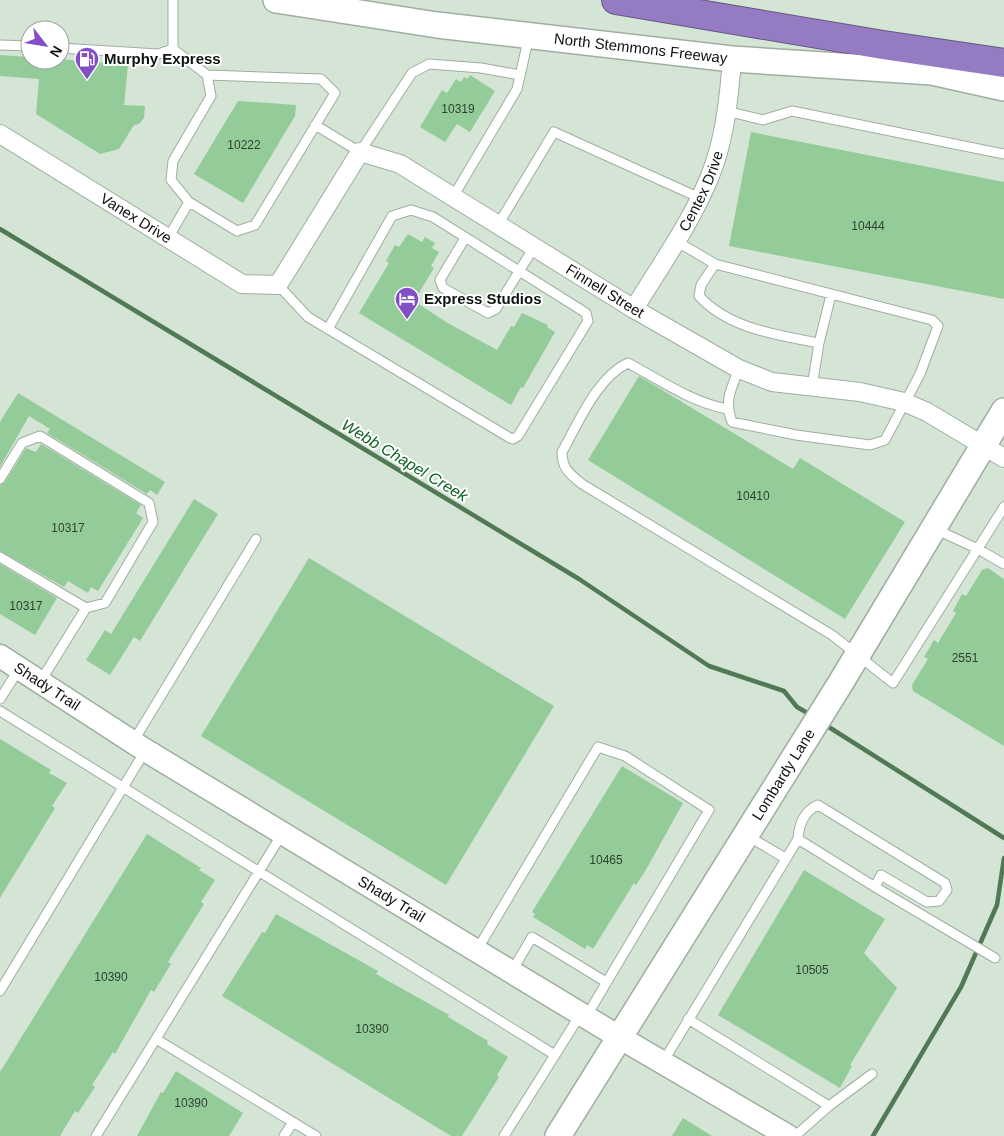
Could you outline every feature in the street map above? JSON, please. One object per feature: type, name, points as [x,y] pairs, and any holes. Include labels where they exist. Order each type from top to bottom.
[{"type":"highway","points":[[616,0],[883,45],[1004,63]]},
{"type":"main road","name":"North Stemmons Freeway","points":[[276,0],[437,25],[732,59],[932,72],[1004,88]]},
{"type":"main road","name":"Lombardy Lane","points":[[558,1136],[840,684],[1004,411]]},
{"type":"street","name":"Centex Drive","points":[[634,309],[676,241],[700,198],[710,175],[726,112],[732,59]]},
{"type":"street","name":"Vanex Drive","points":[[0,134],[242,284],[278,285]]},
{"type":"street","name":"Finnell Street","points":[[360,152],[400,164],[634,309],[739,369],[772,382],[860,392],[904,402],[927,412],[1004,458]]},
{"type":"street","points":[[278,285],[360,152]]},
{"type":"street","name":"Shady Trail","points":[[0,656],[139,746],[619,1037],[788,1136]]},
{"type":"lane","points":[[173,0],[173,49]]},
{"type":"lane","points":[[453,197],[517,89],[529,36]]},
{"type":"lane","points":[[0,46],[3,44],[20,45]]},
{"type":"lane","points":[[70,49],[158,54],[173,49]]},
{"type":"lane","points":[[173,49],[207,75],[321,79],[335,93],[255,225],[237,230],[189,202],[171,180],[173,161],[211,96],[207,75]]},
{"type":"lane","points":[[315,125],[360,152],[412,73],[429,64],[481,68],[520,75]]},
{"type":"lane","points":[[726,112],[763,120],[792,111],[1004,154]]},
{"type":"lane","points":[[498,225],[554,132],[700,198]]},
{"type":"lane","points":[[168,238],[189,202]]},
{"type":"lane","points":[[278,285],[308,317],[328,329],[514,439],[518,436],[588,321],[588,317],[586,313],[433,218],[411,210],[392,216],[328,329]]},
{"type":"lane","points":[[465,238],[440,280],[443,288],[488,313],[496,309],[534,247]]},
{"type":"lane","points":[[676,241],[715,264],[932,320],[938,326],[920,374],[885,440],[870,445],[750,427],[732,422],[727,409],[729,392],[739,369]]},
{"type":"lane","points":[[715,264],[701,285],[699,296],[709,307],[758,331],[819,343]]},
{"type":"lane","points":[[812,387],[819,343],[831,295]]},
{"type":"lane","points":[[727,409],[710,406],[628,363],[616,369],[600,386],[562,452],[562,463],[568,473],[582,484],[832,635],[893,683],[1004,507]]},
{"type":"lane","points":[[0,479],[22,443],[40,436],[149,503],[153,522],[105,603],[86,608],[40,682]]},
{"type":"lane","points":[[933,528],[978,549],[1004,564]]},
{"type":"lane","points":[[0,991],[124,788],[139,746],[256,539]]},
{"type":"lane","points":[[0,556],[86,608]]},
{"type":"lane","points":[[0,698],[19,668]]},
{"type":"lane","points":[[0,711],[258,873],[555,1055]]},
{"type":"lane","points":[[477,950],[598,747],[625,756],[710,810],[606,982],[555,1055],[504,1136]]},
{"type":"lane","points":[[663,1063],[798,839],[799,826],[810,808],[818,805],[945,883],[947,890],[939,901],[927,902],[881,875],[875,886]]},
{"type":"lane","points":[[96,1136],[283,832]]},
{"type":"lane","points":[[746,835],[785,858]]},
{"type":"lane","points":[[798,839],[995,958]]},
{"type":"lane","points":[[512,972],[532,937],[606,982]]},
{"type":"lane","points":[[688,1019],[829,1106]]},
{"type":"lane","points":[[156,1039],[316,1136]]},
{"type":"lane","points":[[795,1136],[829,1106],[872,1074]]},
{"type":"lane","points":[[284,1136],[293,1122]]},
{"type":"building","points":[[0,55],[20,56],[20,70],[70,70],[70,60],[128,65],[124,105],[145,106],[144,118],[139,124],[134,125],[119,149],[100,154],[36,114],[39,79],[0,76]]},
{"type":"building","points":[[470,75],[495,91],[470,132],[457,124],[445,142],[420,127],[442,90],[447,93],[456,79],[461,82],[464,77],[467,79]]},
{"type":"building","points":[[238,101],[296,105],[295,116],[243,203],[194,174]]},
{"type":"building","points":[[751,132],[1004,182],[1004,299],[729,246]]},
{"type":"building","name":"Express Studios","points":[[408,234],[422,242],[425,237],[435,243],[432,248],[439,252],[431,266],[434,268],[414,301],[446,322],[497,350],[511,326],[514,327],[522,313],[548,325],[547,327],[555,332],[523,388],[521,387],[511,405],[359,313],[389,263],[386,261],[395,245],[399,247]]},
{"type":"building","points":[[639,376],[793,469],[800,458],[905,522],[845,619],[588,460]]},
{"type":"building","points":[[18,393],[165,482],[157,495],[150,490],[147,494],[47,433],[50,429],[29,416],[0,467],[0,422]]},
{"type":"building","points":[[41,444],[141,505],[136,513],[143,518],[98,591],[91,587],[88,593],[68,581],[64,587],[0,551],[0,485],[5,482],[26,448],[36,452]]},
{"type":"building","points":[[194,499],[218,514],[140,641],[134,637],[110,675],[86,660],[105,630],[111,634]]},
{"type":"building","points":[[309,558],[554,706],[446,885],[201,736]]},
{"type":"building","points":[[0,564],[57,598],[35,635],[0,614]]},
{"type":"building","points":[[988,568],[1004,579],[1004,746],[913,691],[912,685],[928,659],[924,657],[934,640],[938,643],[956,613],[953,611],[962,594],[966,596],[982,570]]},
{"type":"building","points":[[0,739],[51,770],[49,773],[67,783],[52,806],[55,808],[0,898]]},
{"type":"building","points":[[622,766],[683,803],[636,885],[634,883],[593,949],[587,945],[585,949],[533,917],[535,914],[532,912]]},
{"type":"building","points":[[147,834],[201,868],[199,870],[215,880],[201,902],[204,904],[168,962],[171,964],[154,992],[151,990],[115,1054],[113,1052],[92,1085],[95,1087],[78,1113],[75,1111],[60,1136],[0,1136],[0,1072]]},
{"type":"building","points":[[804,870],[885,919],[864,953],[897,988],[850,1065],[852,1066],[840,1088],[718,1015]]},
{"type":"building","points":[[276,914],[378,971],[376,974],[449,1015],[448,1017],[488,1041],[487,1044],[508,1057],[497,1075],[499,1077],[462,1136],[451,1136],[222,996],[262,932],[265,933]]},
{"type":"building","points":[[176,1071],[243,1113],[229,1136],[137,1136],[161,1092],[163,1093]]},
{"type":"building","points":[[683,1118],[712,1136],[672,1136]]},
{"type":"waterway","name":"Webb Chapel Creek","points":[[0,229],[579,579],[709,666],[784,691],[797,707],[811,715]]},
{"type":"waterway","points":[[824,724],[1004,838]]},
{"type":"waterway","points":[[873,1136],[961,987],[997,905],[1004,858]]},
{"type":"place","name":"Murphy Express","points":[[87,80]]},
{"type":"place","name":"Express Studios","points":[[407,320]]}]
